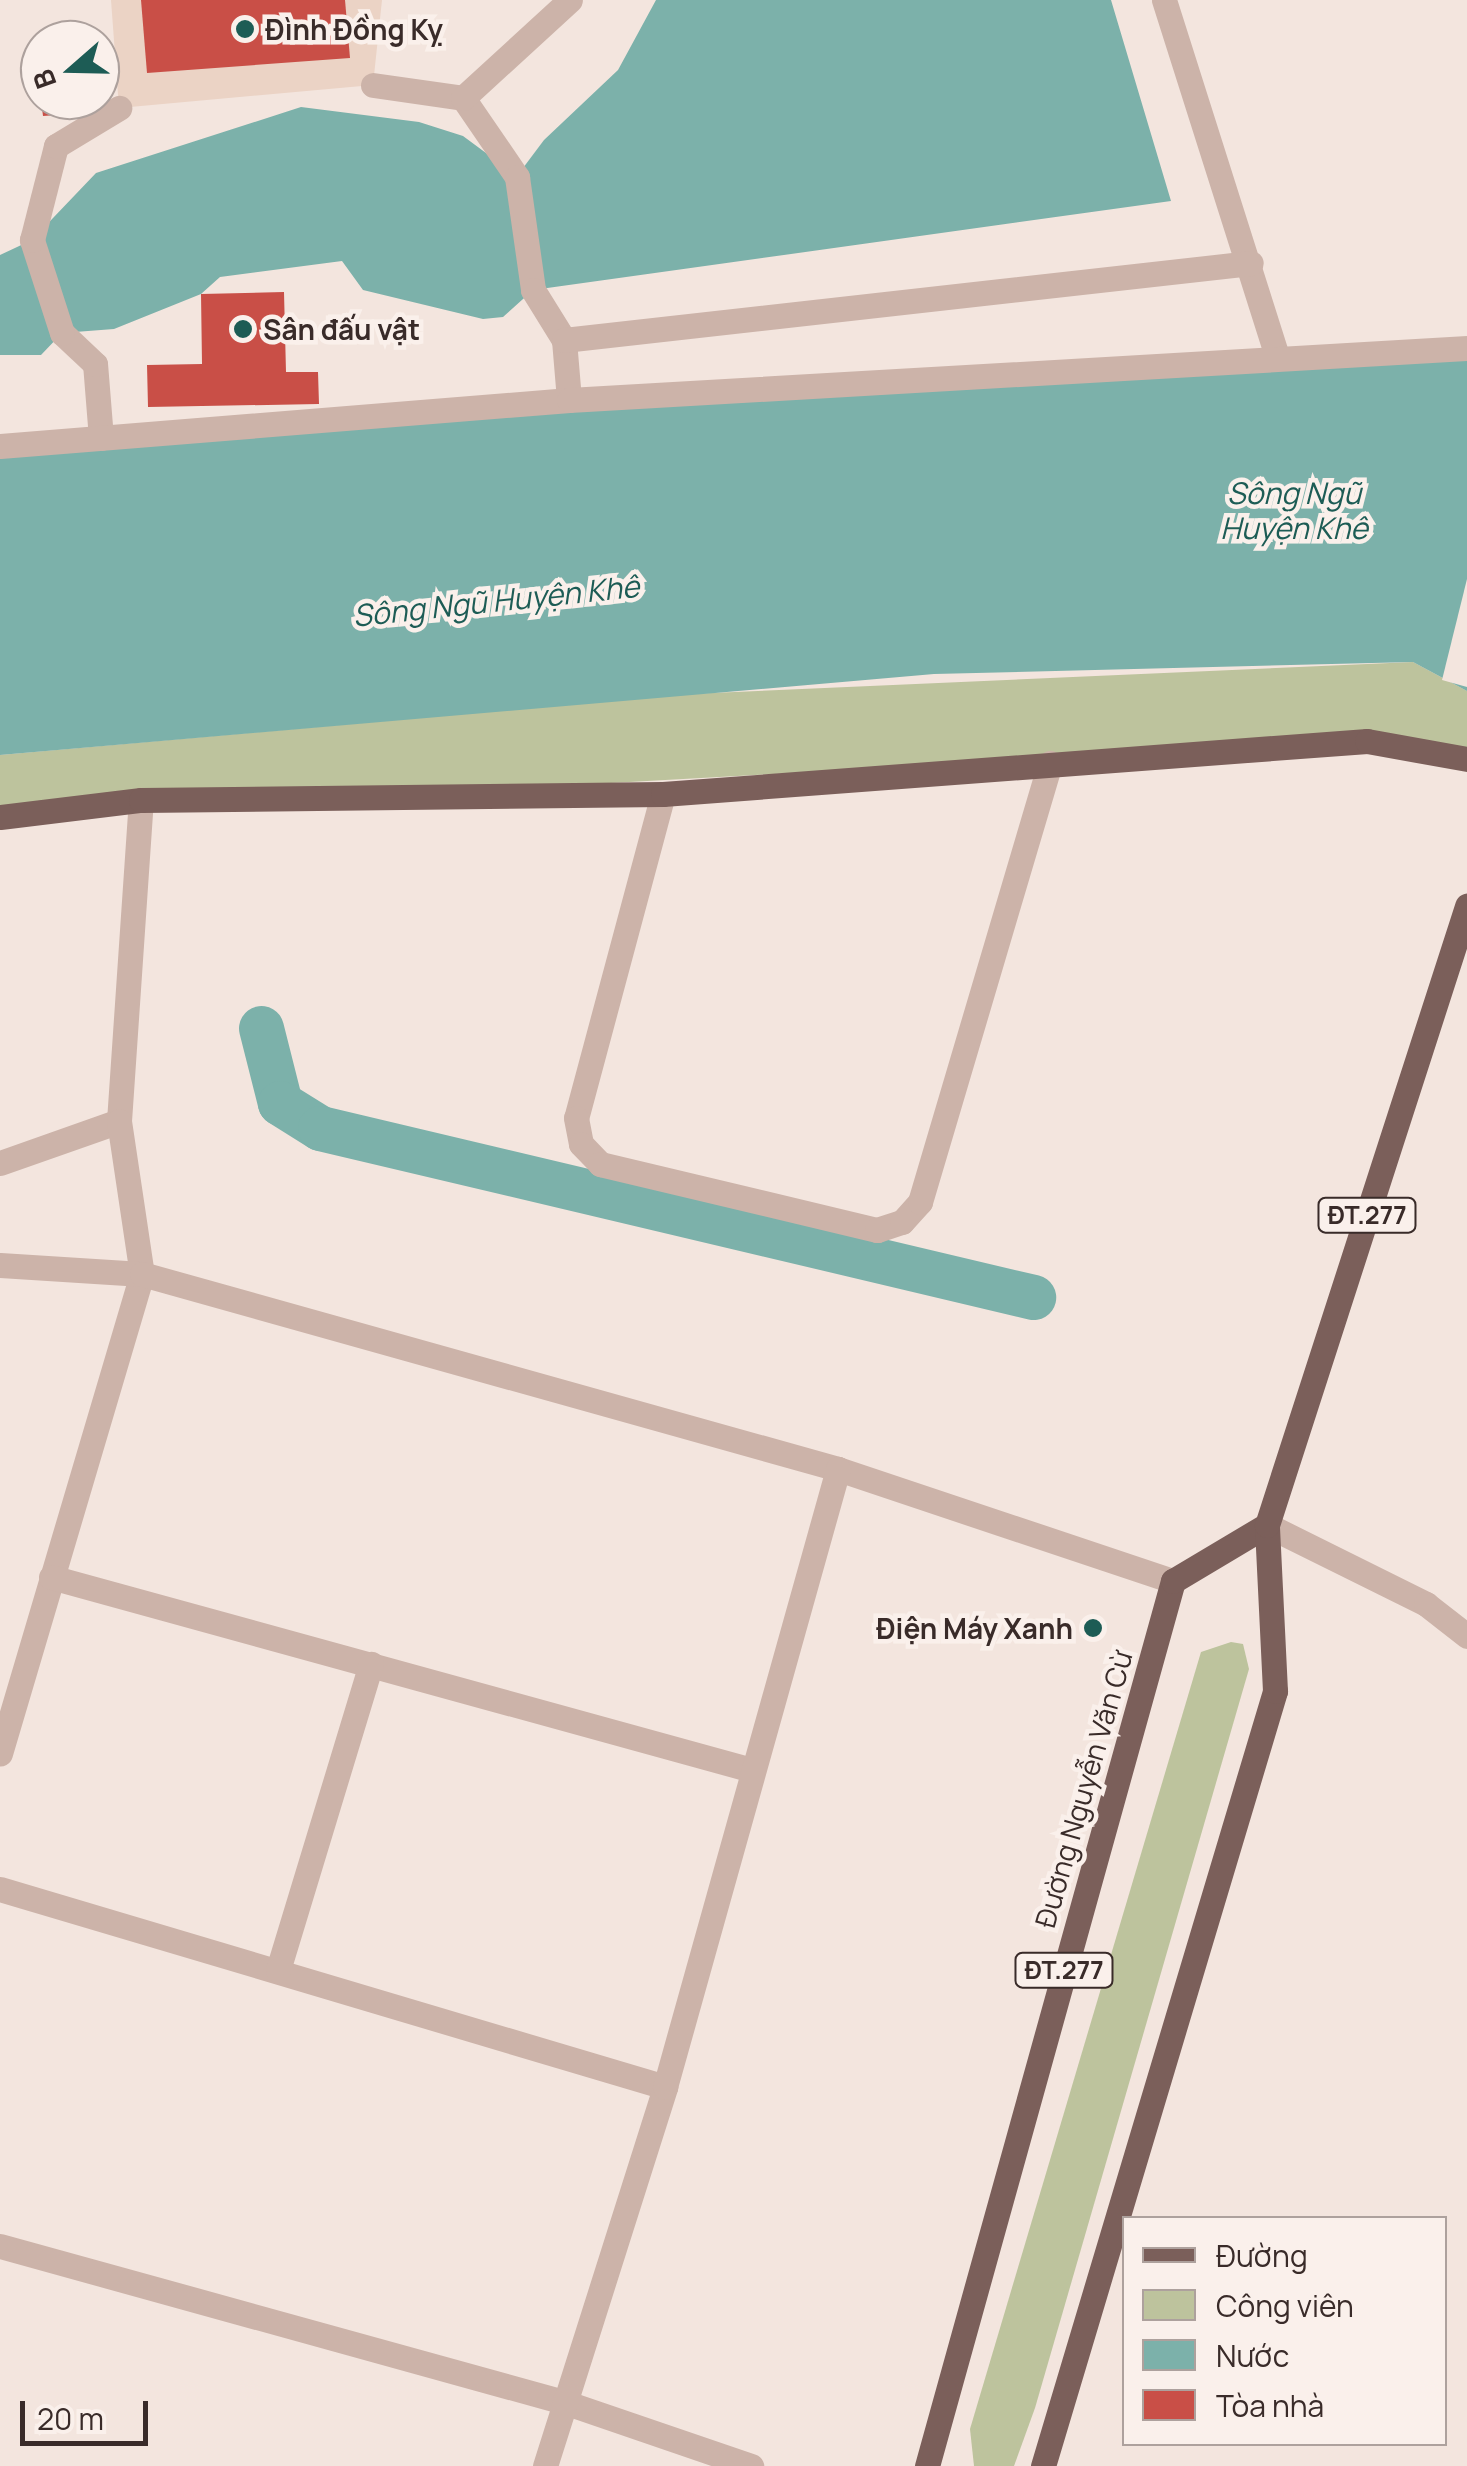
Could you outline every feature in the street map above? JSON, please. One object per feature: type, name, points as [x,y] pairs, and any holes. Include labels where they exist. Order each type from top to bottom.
[{"type":"main road","points":[[0,817],[141,800],[663,794],[1368,741],[1467,759]]},
{"type":"main road","name":"ĐT.277","points":[[1044,2466],[1275,1691],[1267,1524],[1467,906]]},
{"type":"main road","points":[[1172,1580],[1267,1524]]},
{"type":"main road","name":"Đường Nguyễn Văn Cừ","points":[[927,2466],[1172,1580]]},
{"type":"street","points":[[463,98],[570,0]]},
{"type":"street","points":[[1164,0],[1251,263],[1277,356]]},
{"type":"street","points":[[373,85],[463,98],[516,177],[533,290],[564,340],[569,400]]},
{"type":"street","points":[[99,120],[56,146],[32,240],[62,333],[95,364],[100,438]]},
{"type":"street","points":[[564,340],[1251,263]]},
{"type":"street","points":[[0,446],[569,400],[1467,348]]},
{"type":"street","points":[[663,794],[576,1118],[581,1144],[600,1164],[877,1230],[902,1222],[920,1202],[1050,764]]},
{"type":"street","points":[[0,1753],[142,1274],[119,1121],[141,800]]},
{"type":"street","points":[[0,1163],[119,1121]]},
{"type":"street","points":[[0,1265],[142,1274],[838,1469],[1172,1580]]},
{"type":"street","points":[[546,2466],[665,2087],[838,1469]]},
{"type":"street","points":[[1267,1524],[1426,1604],[1467,1636]]},
{"type":"street","points":[[51,1577],[752,1770]]},
{"type":"street","points":[[278,1970],[370,1664]]},
{"type":"street","points":[[0,1889],[665,2087]]},
{"type":"street","points":[[0,2246],[564,2402],[751,2466]]},
{"type":"green space","points":[[1413,662],[1467,691],[1467,759],[1367,741],[0,817],[0,755],[688,694]]},
{"type":"green space","points":[[1231,1642],[1243,1644],[1249,1669],[1035,2408],[1014,2466],[974,2466],[970,2429],[1201,1652]]},
{"type":"shaded area","points":[[111,0],[382,0],[373,85],[120,108],[120,20],[112,20]]},
{"type":"water","points":[[656,0],[1111,0],[1171,201],[533,290],[503,317],[483,319],[363,290],[342,261],[220,277],[201,294],[114,329],[62,333],[41,355],[0,355],[0,255],[32,240],[96,173],[301,107],[419,122],[463,136],[517,176],[544,140],[618,70]]},
{"type":"water","name":"Sông Ngũ Huyện Khê","points":[[1467,348],[1467,691],[1413,662],[934,674],[0,755],[0,446]]},
{"type":"pier","points":[[1467,579],[1467,687],[1442,680]]},
{"type":"building","name":"Đình Đồng Kỵ","points":[[141,0],[345,0],[350,58],[147,73]]},
{"type":"building","name":"Sân đấu vật","points":[[284,292],[286,372],[318,372],[319,404],[148,407],[147,365],[202,364],[201,294]]},
{"type":"waterway","points":[[261,1028],[280,1103],[320,1128],[1033,1297]]},
{"type":"place","name":"Đình Đồng Kỵ","points":[[245,29]]},
{"type":"place","name":"Sân đấu vật","points":[[243,329]]},
{"type":"place","name":"Điện Máy Xanh","points":[[1093,1628]]}]
